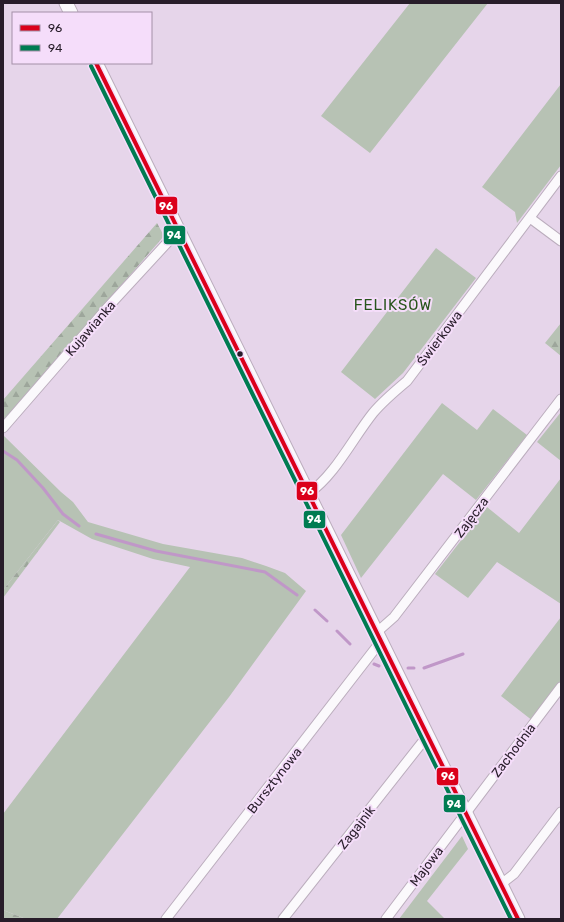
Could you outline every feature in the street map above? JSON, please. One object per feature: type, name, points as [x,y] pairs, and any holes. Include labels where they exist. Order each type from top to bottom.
[{"type":"main road","points":[[66,3],[70,12]]},
{"type":"main road","points":[[96,64],[200,277],[518,919]]},
{"type":"street","name":"Świerkowa","points":[[308,493],[324,480],[374,413],[407,381],[561,176]]},
{"type":"street","points":[[530,218],[561,241]]},
{"type":"street","name":"Kujawianka","points":[[3,428],[108,307],[178,231]]},
{"type":"street","name":"Zajęcza","points":[[379,637],[561,398]]},
{"type":"street","name":"Bursztynowa","points":[[166,919],[379,637]]},
{"type":"street","name":"Zachodnia","points":[[466,813],[561,687]]},
{"type":"street","name":"Zagajnik","points":[[283,919],[428,735]]},
{"type":"street","points":[[501,884],[514,874],[561,812]]},
{"type":"street","name":"Majowa","points":[[386,919],[466,813]]},
{"type":"green space","points":[[410,3],[488,3],[370,153],[321,116]]},
{"type":"green space","points":[[561,84],[561,165],[517,223],[515,212],[482,187]]},
{"type":"green space","points":[[157,223],[164,236],[3,421],[3,400]]},
{"type":"green space","points":[[436,248],[476,278],[403,373],[375,399],[341,372]]},
{"type":"green space","points":[[561,323],[561,356],[545,343]]},
{"type":"green space","points":[[442,403],[477,430],[493,409],[527,435],[476,500],[443,474],[361,578],[341,535]]},
{"type":"green space","points":[[561,412],[561,461],[537,442]]},
{"type":"green space","points":[[3,435],[73,502],[88,522],[163,544],[242,558],[285,573],[306,591],[229,697],[57,919],[26,919],[3,910],[3,814],[190,567],[153,559],[92,539],[58,520],[3,590]]},
{"type":"green space","points":[[561,478],[561,604],[497,562],[468,598],[435,574],[487,507],[519,533]]},
{"type":"green space","points":[[58,520],[60,522],[3,598],[3,590]]},
{"type":"green space","points":[[561,617],[561,684],[533,721],[501,696]]},
{"type":"green space","points":[[462,836],[468,849],[427,901],[445,919],[399,919]]},
{"type":"green space","points":[[3,910],[26,919],[3,919]]},
{"type":"waterway","points":[[3,451],[17,460],[43,488],[63,514],[79,526]]},
{"type":"waterway","points":[[96,534],[156,551],[265,572],[297,595]]},
{"type":"waterway","points":[[315,610],[327,621]]},
{"type":"waterway","points":[[337,631],[350,644]]},
{"type":"waterway","points":[[424,668],[463,654]]},
{"type":"waterway","points":[[374,664],[379,666]]},
{"type":"waterway","points":[[408,668],[414,668]]},
{"type":"transit line","name":"96","points":[[96,64],[518,919]]},
{"type":"transit line","name":"94","points":[[91,66],[511,919]]},
{"type":"district","name":"FELIKSÓW","points":[[393,305]]}]
